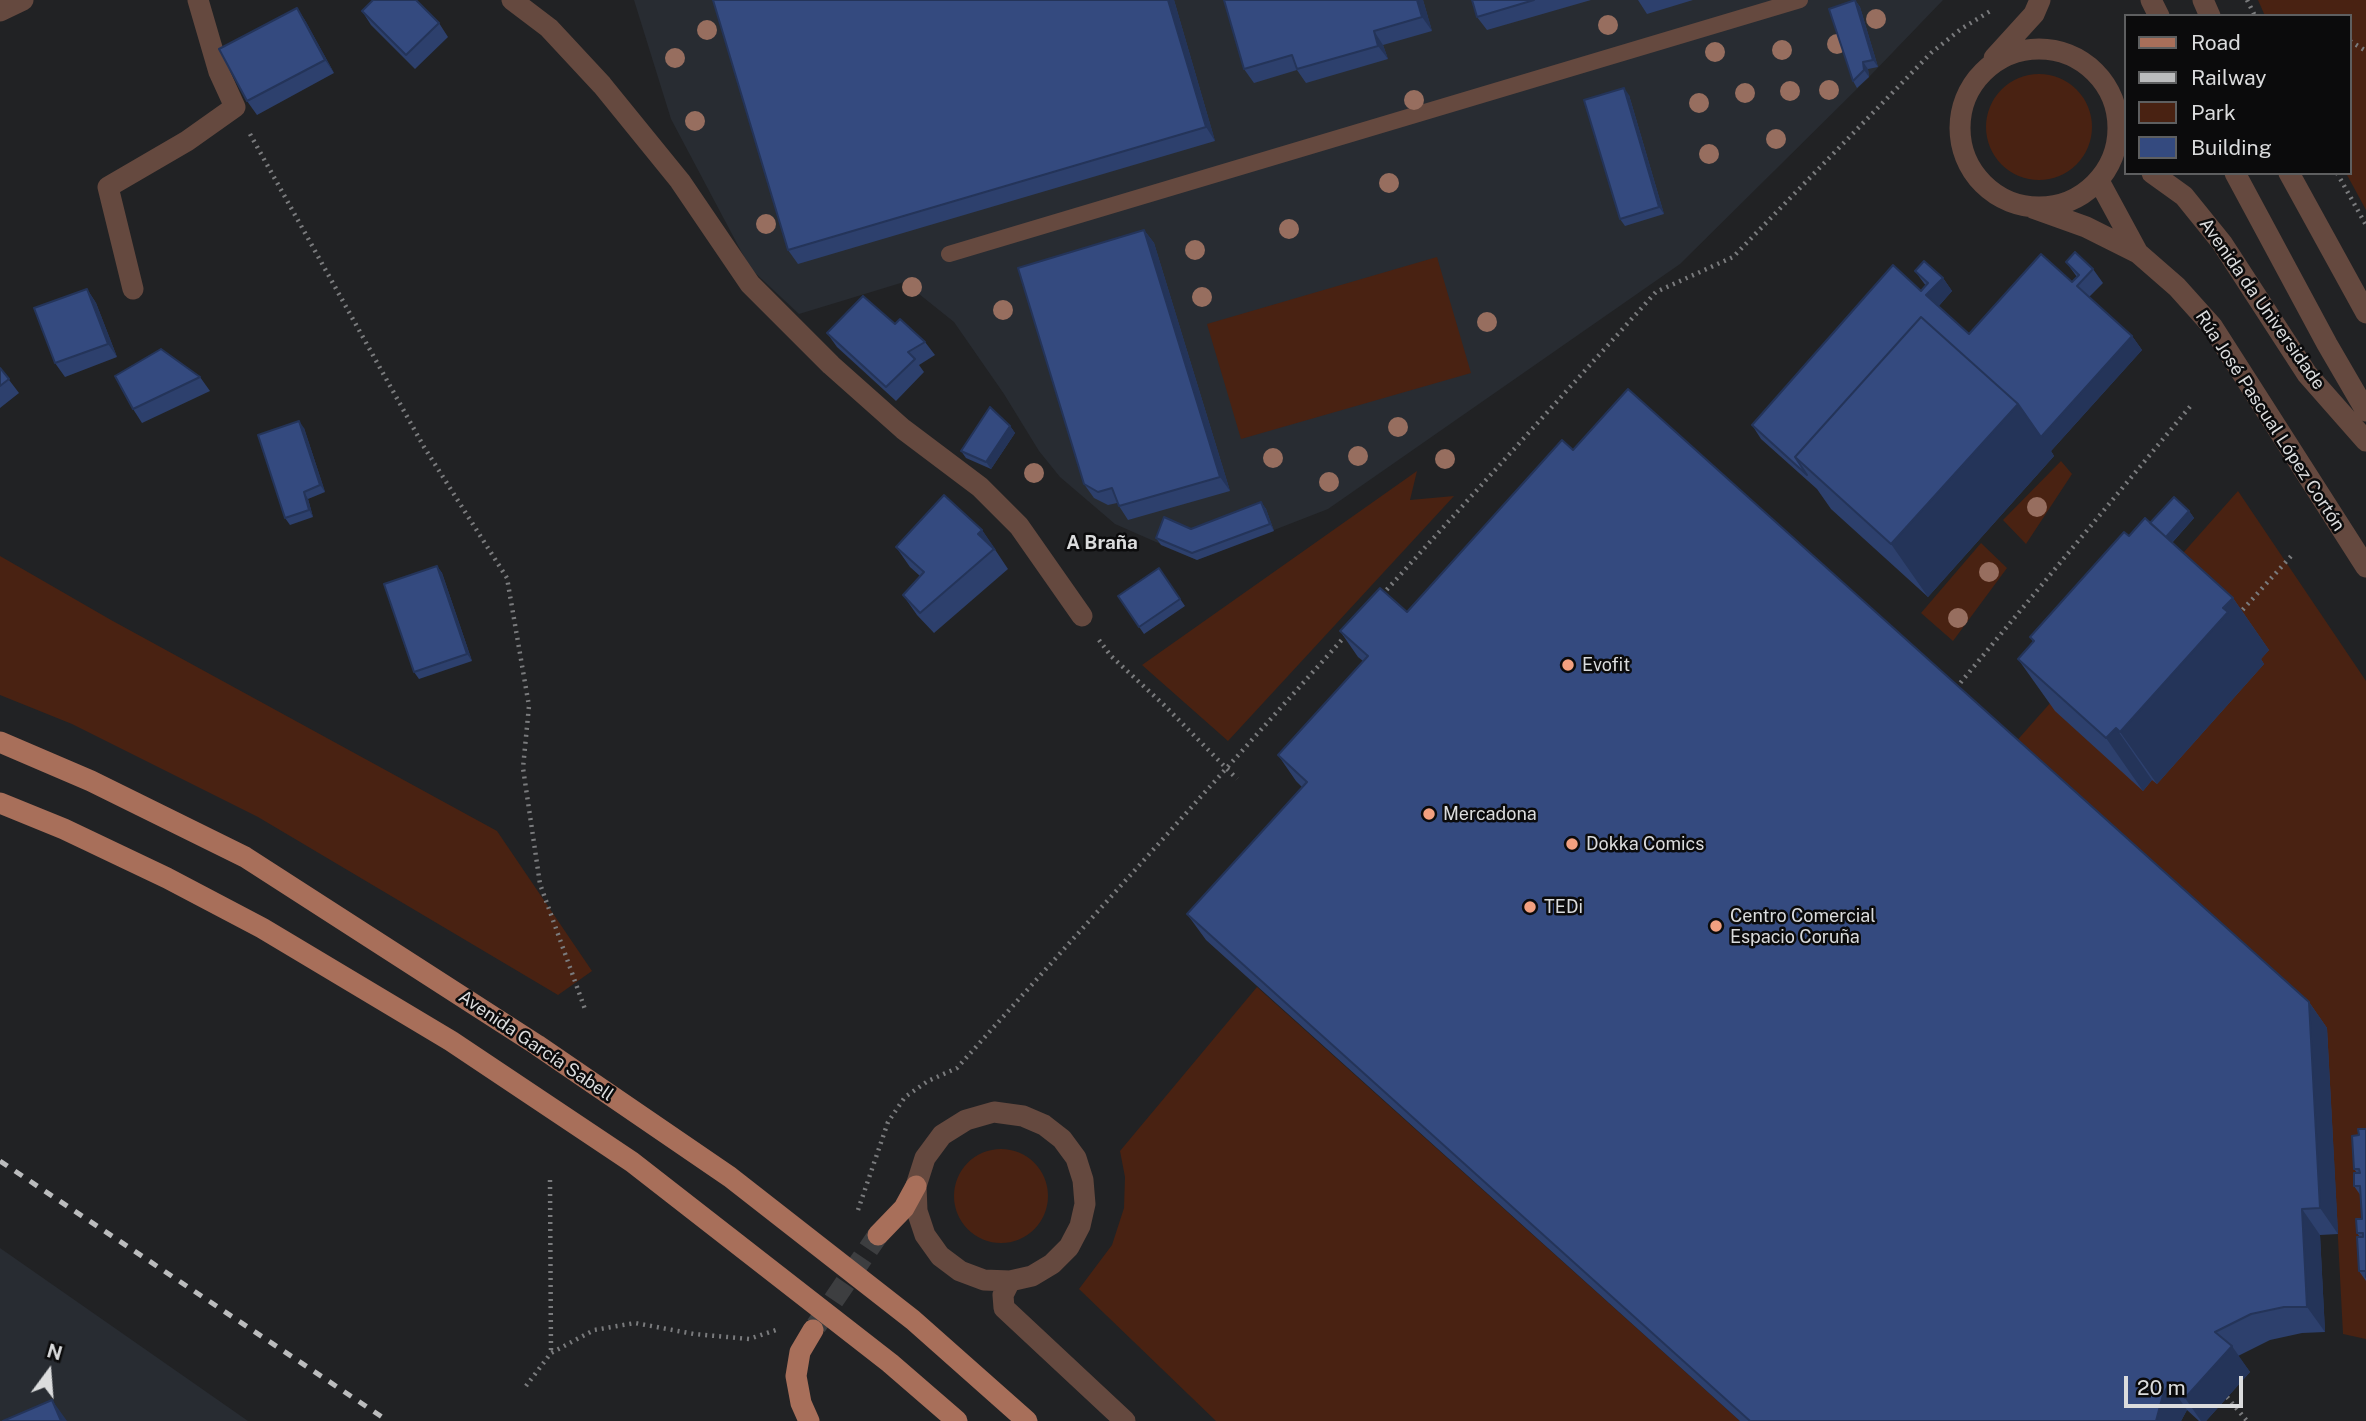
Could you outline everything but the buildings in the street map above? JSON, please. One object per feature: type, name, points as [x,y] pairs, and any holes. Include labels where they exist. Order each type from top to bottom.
[{"type":"main road","name":"Avenida García Sabell","points":[[0,743],[91,780],[245,857],[537,1045],[730,1177],[913,1320],[1027,1421]]},
{"type":"main road","points":[[0,803],[64,829],[262,928],[451,1041],[642,1170],[890,1363],[957,1421]]},
{"type":"main road","points":[[878,1236],[904,1208],[916,1186]]},
{"type":"main road","points":[[809,1421],[801,1403],[796,1376],[800,1352],[813,1330]]},
{"type":"street","points":[[0,12],[23,0]]},
{"type":"street","points":[[133,289],[108,187],[187,141],[235,107],[219,72],[198,0]]},
{"type":"street","points":[[512,0],[549,28],[602,85],[680,181],[750,284],[903,429],[980,487],[1019,526],[1082,616]]},
{"type":"street","name":"Rúa José Pascual López Cortón","points":[[2040,0],[2034,14],[1969,89],[1960,113],[1959,141],[1968,166],[1985,187],[2007,201],[2086,228],[2138,253],[2177,287],[2212,327],[2366,567]]},
{"type":"street","name":"Rúa José Pascual López Cortón","points":[[1986,68],[2009,54],[2035,48],[2062,52],[2086,64],[2104,83],[2116,107],[2119,162],[2080,196],[2057,206],[2033,208]]},
{"type":"street","name":"Avenida da Universidade","points":[[2155,175],[2184,196],[2222,243],[2307,374],[2366,441]]},
{"type":"street","name":"Avenida da Universidade","points":[[2236,175],[2320,332],[2366,411]]},
{"type":"street","points":[[2290,175],[2366,313]]},
{"type":"street","name":"Rúa José Pascual López Cortón","points":[[2099,181],[2138,253]]},
{"type":"street","points":[[994,1112],[1023,1116],[1044,1125],[1062,1139],[1076,1158],[1083,1180],[1085,1204],[1080,1226],[1069,1247],[1052,1264],[1032,1276],[1010,1281],[984,1280],[960,1271],[940,1256],[925,1235],[917,1211],[916,1186],[925,1158],[942,1135],[966,1119],[994,1112]]},
{"type":"street","points":[[1010,1281],[1003,1295],[1003,1308],[1125,1421]]},
{"type":"lane","points":[[949,254],[1800,0]]},
{"type":"path","points":[[1374,604],[1656,292],[1733,257],[1931,53],[1961,29],[1998,6]]},
{"type":"path","points":[[235,107],[424,447],[507,578],[529,706],[523,768],[540,884],[586,1012]]},
{"type":"path","points":[[2338,175],[2366,225]]},
{"type":"path","points":[[2353,202],[2360,198]]},
{"type":"path","points":[[1953,691],[2193,403]]},
{"type":"path","points":[[2235,618],[2293,554]]},
{"type":"path","points":[[1082,616],[1111,656],[1237,779]]},
{"type":"path","points":[[855,1217],[888,1122],[905,1097],[928,1081],[957,1068],[1356,625]]},
{"type":"path","points":[[550,1180],[551,1353]]},
{"type":"path","points":[[526,1386],[551,1353],[594,1330],[635,1323],[694,1334],[750,1339],[775,1331],[783,1320]]},
{"type":"path","points":[[2227,1397],[2247,1421]]},
{"type":"shaded area","points":[[634,0],[1943,0],[1680,264],[1328,509],[1197,560],[1115,524],[1060,477],[1039,451],[1004,394],[954,322],[904,282],[799,314],[750,268],[671,119]]},
{"type":"shaded area","points":[[0,1248],[248,1421],[0,1421]]},
{"type":"green space","points":[[2258,0],[2366,0],[2366,210],[2347,175],[2352,175],[2352,14],[2264,14]]},
{"type":"green space","points":[[2039,74],[2059,78],[2076,90],[2088,107],[2092,127],[2088,147],[2076,164],[2059,176],[2039,180],[2019,176],[2002,164],[1990,147],[1986,127],[1990,107],[2002,90],[2019,78]]},
{"type":"green space","points":[[1437,257],[1471,373],[1241,439],[1207,324]]},
{"type":"green space","points":[[2061,461],[2072,474],[2026,544],[2003,520]]},
{"type":"green space","points":[[1417,471],[1410,500],[1454,496],[1228,741],[1142,665]]},
{"type":"green space","points":[[2238,491],[2366,681],[2366,1339],[2343,1334],[2333,1143],[2013,745]]},
{"type":"green space","points":[[1981,543],[2007,568],[1953,641],[1921,613]]},
{"type":"green space","points":[[0,556],[111,620],[497,831],[592,971],[558,995],[258,817],[72,724],[0,695]]},
{"type":"green space","points":[[1257,987],[1740,1421],[1216,1421],[1079,1289],[1112,1245],[1124,1208],[1125,1177],[1120,1151]]},
{"type":"green space","points":[[1001,1149],[1019,1152],[1034,1163],[1045,1178],[1048,1196],[1045,1214],[1034,1229],[1019,1240],[1001,1243],[983,1240],[968,1229],[957,1214],[954,1196],[957,1178],[968,1163],[983,1152]]},
{"type":"tunnel","points":[[816,1326],[878,1235]]},
{"type":"railway","points":[[0,1161],[388,1421]]},
{"type":"place","name":"Evofit","points":[[1568,665]]},
{"type":"place","name":"Mercadona","points":[[1429,814]]},
{"type":"place","name":"Dokka Comics","points":[[1572,844]]},
{"type":"place","name":"TEDi","points":[[1530,907]]},
{"type":"place","name":"Centro Comercial Espacio Coruña","points":[[1716,926]]},
{"type":"district","name":"A Braña","points":[[1102,543]]}]
